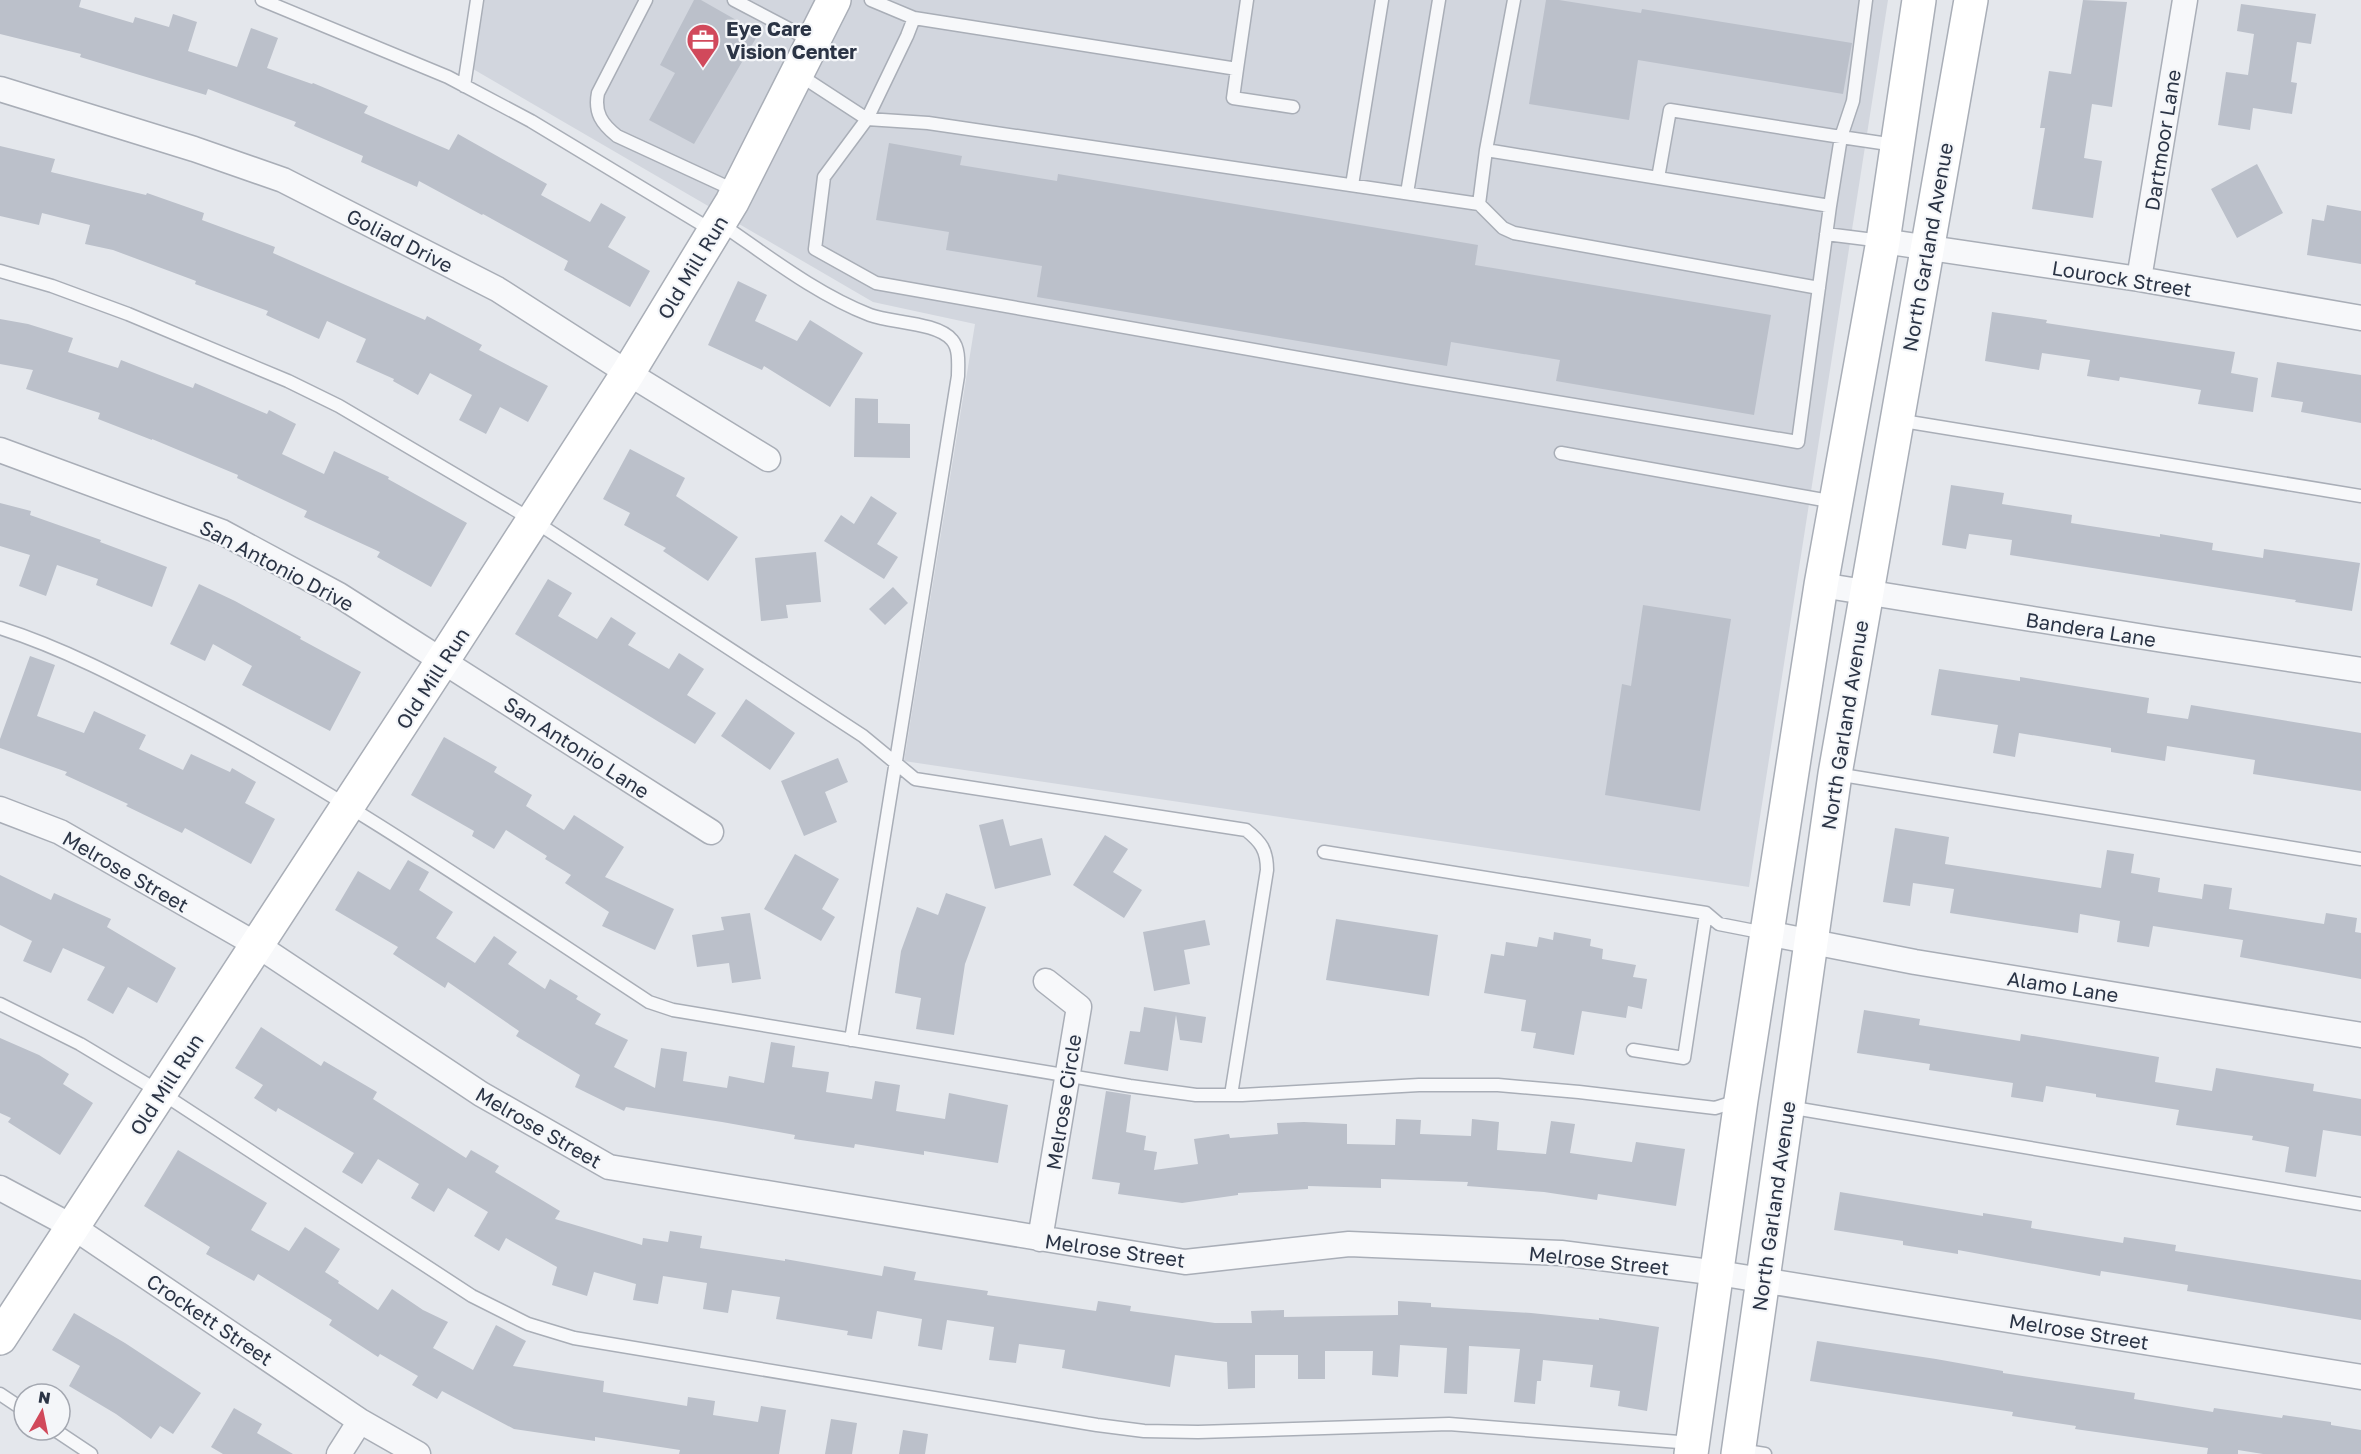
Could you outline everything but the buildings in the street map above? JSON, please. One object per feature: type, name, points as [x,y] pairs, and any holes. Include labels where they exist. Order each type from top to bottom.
[{"type":"main road","name":"Old Mill Run","points":[[0,1338],[444,660],[628,374],[737,192],[834,0]]},
{"type":"main road","points":[[1692,1448],[1766,933],[1821,585],[1883,241],[1918,0]]},
{"type":"main road","name":"North Garland Avenue","points":[[1747,1453],[1763,1281],[1835,774],[1971,0]]},
{"type":"street","name":"Dartmoor Lane","points":[[2139,279],[2185,0]]},
{"type":"street","name":"Goliad Drive","points":[[0,89],[194,149],[283,180],[497,289],[628,374],[768,459]]},
{"type":"street","name":"Lourock Street","points":[[1883,241],[2139,279],[2361,318]]},
{"type":"street","name":"San Antonio Drive","points":[[0,450],[222,532],[339,595],[444,660]]},
{"type":"street","name":"Bandera Lane","points":[[1821,585],[2139,637],[2361,670]]},
{"type":"street","name":"San Antonio Lane","points":[[444,660],[599,762],[711,831]]},
{"type":"street","name":"Melrose Street","points":[[0,809],[60,832],[257,945],[481,1094],[609,1167],[1185,1262],[1349,1244],[1561,1253],[1718,1274],[2361,1377]]},
{"type":"street","name":"Alamo Lane","points":[[1766,933],[1915,962],[2361,1035]]},
{"type":"street","name":"Melrose Circle","points":[[1040,1239],[1079,1007],[1046,981]]},
{"type":"street","name":"Crockett Street","points":[[0,1188],[73,1227],[360,1421],[418,1454]]},
{"type":"street","points":[[339,1454],[360,1421]]},
{"type":"lane","points":[[262,0],[362,40],[464,86],[531,120],[717,227],[841,302],[872,316],[935,329],[952,340],[958,358],[956,387],[851,1040]]},
{"type":"lane","points":[[464,86],[477,0]]},
{"type":"lane","points":[[646,0],[598,93],[596,102],[603,125],[617,136],[737,192]]},
{"type":"lane","points":[[734,0],[813,41]]},
{"type":"lane","points":[[871,0],[914,18],[1236,69]]},
{"type":"lane","points":[[1247,0],[1233,98],[1293,107]]},
{"type":"lane","points":[[1352,185],[1383,0]]},
{"type":"lane","points":[[1407,194],[1439,0]]},
{"type":"lane","points":[[1479,204],[1486,150],[1514,0]]},
{"type":"lane","points":[[914,18],[908,36],[867,119],[824,177],[815,249],[876,283],[1377,372],[1798,442],[1830,206],[1842,137],[1853,101],[1866,0]]},
{"type":"lane","points":[[797,73],[867,119],[928,123],[1479,204],[1503,228],[1514,233],[1819,288]]},
{"type":"lane","points":[[1658,178],[1670,110],[1898,145]]},
{"type":"lane","points":[[1486,150],[1830,206]]},
{"type":"lane","points":[[1826,234],[1883,241]]},
{"type":"lane","points":[[0,271],[52,286],[128,314],[288,381],[339,406],[534,520],[863,736],[915,779],[1246,830],[1257,840],[1267,856],[1268,870],[1231,1095]]},
{"type":"lane","points":[[1896,420],[2361,496]]},
{"type":"lane","points":[[1561,453],[1836,502]]},
{"type":"lane","points":[[0,628],[85,662],[230,736],[348,806],[650,1002],[673,1010],[1196,1095],[1419,1085],[1486,1085],[1579,1092],[1715,1108],[1741,1100]]},
{"type":"lane","points":[[1835,774],[2361,860]]},
{"type":"lane","points":[[1324,852],[1706,913],[1719,924],[1766,933]]},
{"type":"lane","points":[[1633,1050],[1684,1058],[1706,913]]},
{"type":"lane","points":[[0,1004],[80,1044],[160,1092],[472,1296],[528,1324],[574,1338],[1144,1431],[1198,1432],[1449,1424],[1692,1448]]},
{"type":"lane","points":[[1786,1107],[2361,1204]]},
{"type":"lane","points":[[72,1441],[91,1454]]},
{"type":"shaded area","points":[[483,0],[1888,0],[1749,887],[904,761],[975,324],[873,302],[473,69]]},
{"type":"place","name":"Eye Care Vision Center","points":[[703,69]]}]
